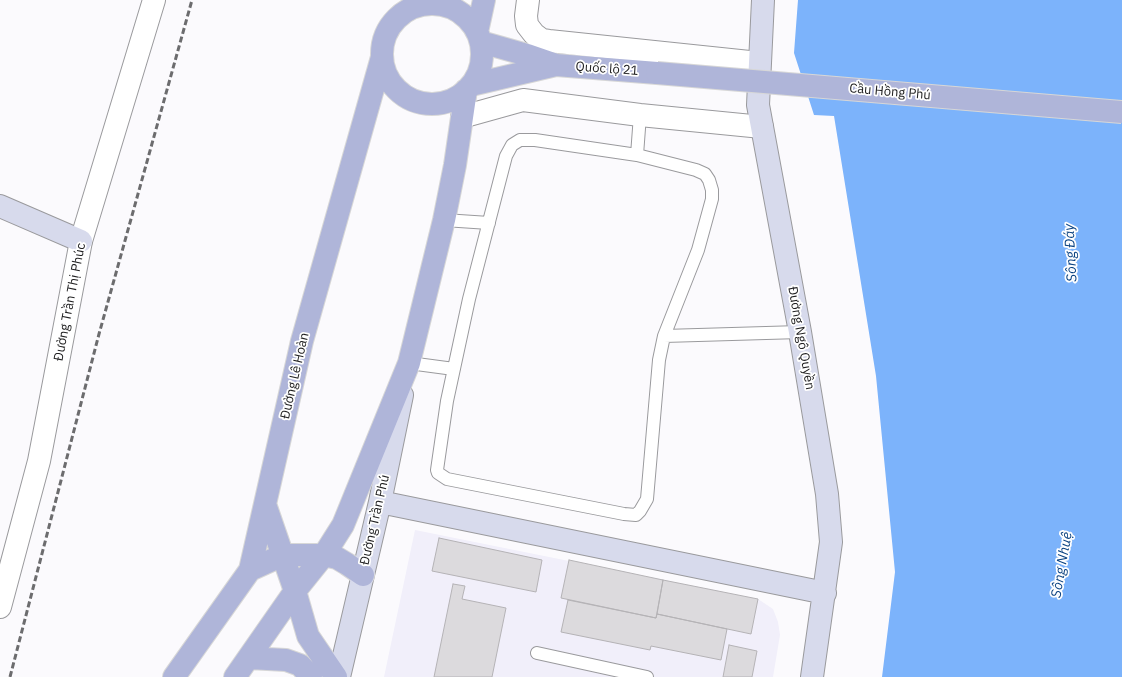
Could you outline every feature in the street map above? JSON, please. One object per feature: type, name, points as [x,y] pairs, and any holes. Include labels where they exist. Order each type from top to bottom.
[{"type":"main road","points":[[235,677],[295,592],[324,555],[343,525],[408,363],[444,220],[455,165],[462,117],[469,88],[477,76],[482,59],[479,37],[484,0]]},
{"type":"main road","points":[[469,88],[452,99],[437,103],[421,102],[406,97],[394,86],[385,73],[382,57],[383,42],[389,28],[399,16],[413,4],[441,5],[456,10],[468,19],[479,37]]},
{"type":"main road","name":"Quốc lộ 21","points":[[479,37],[556,65],[657,73]]},
{"type":"main road","name":"Đường Lê Hoàn","points":[[174,677],[250,570],[302,341],[382,57]]},
{"type":"main road","name":"Quốc lộ 21","points":[[469,88],[556,65]]},
{"type":"main road","name":"Cầu Hồng Phú","points":[[657,73],[1122,112]]},
{"type":"main road","points":[[265,504],[283,555],[308,636],[336,677]]},
{"type":"main road","points":[[250,570],[283,555],[324,555],[336,558],[363,575]]},
{"type":"main road","points":[[249,658],[286,660],[300,665],[311,677]]},
{"type":"street","name":"Đường Trần Thị Phúc","points":[[0,607],[6,554],[38,461],[81,241],[154,0]]},
{"type":"street","points":[[528,0],[526,16],[527,25],[534,34],[542,40],[759,63]]},
{"type":"street","name":"Đường Ngô Quyền","points":[[763,0],[758,105],[800,332],[827,494],[831,542],[812,677]]},
{"type":"street","points":[[462,117],[523,100],[640,115],[762,127]]},
{"type":"street","points":[[0,206],[81,241]]},
{"type":"street","name":"Đường Trần Phú","points":[[339,677],[380,502],[408,363]]},
{"type":"street","points":[[380,502],[825,593]]},
{"type":"lane","points":[[637,155],[640,115]]},
{"type":"lane","points":[[520,140],[535,140],[637,155],[696,170],[705,174],[709,180],[712,190],[712,199],[698,250],[664,336],[659,360],[647,499],[640,511],[636,515],[624,514],[447,479],[438,473],[436,465],[447,401],[489,223],[506,156],[512,144],[520,140]]},
{"type":"lane","points":[[444,220],[489,223]]},
{"type":"lane","points":[[664,336],[800,332]]},
{"type":"lane","points":[[408,363],[454,369]]},
{"type":"lane","points":[[537,653],[647,677]]},
{"type":"shaded area","points":[[415,530],[758,599],[773,609],[778,622],[780,635],[773,677],[384,677]]},
{"type":"water","points":[[798,0],[1122,0],[1122,677],[882,677],[895,572],[876,376],[834,116],[814,115],[794,53]]},
{"type":"building","points":[[439,538],[542,560],[536,592],[432,571]]},
{"type":"building","points":[[569,560],[663,580],[656,618],[561,598]]},
{"type":"building","points":[[663,580],[758,599],[751,634],[657,614]]},
{"type":"building","points":[[453,584],[465,586],[462,599],[506,608],[492,677],[434,677]]},
{"type":"building","points":[[568,600],[656,618],[657,614],[727,629],[721,660],[651,646],[650,650],[561,632]]},
{"type":"building","points":[[729,645],[757,651],[752,677],[723,677]]},
{"type":"railway","points":[[10,677],[99,334],[192,0]]},
{"type":"water label","name":"Sông Đáy","points":[[1071,253]]},
{"type":"water label","name":"Sông Nhuệ","points":[[1062,565]]}]
